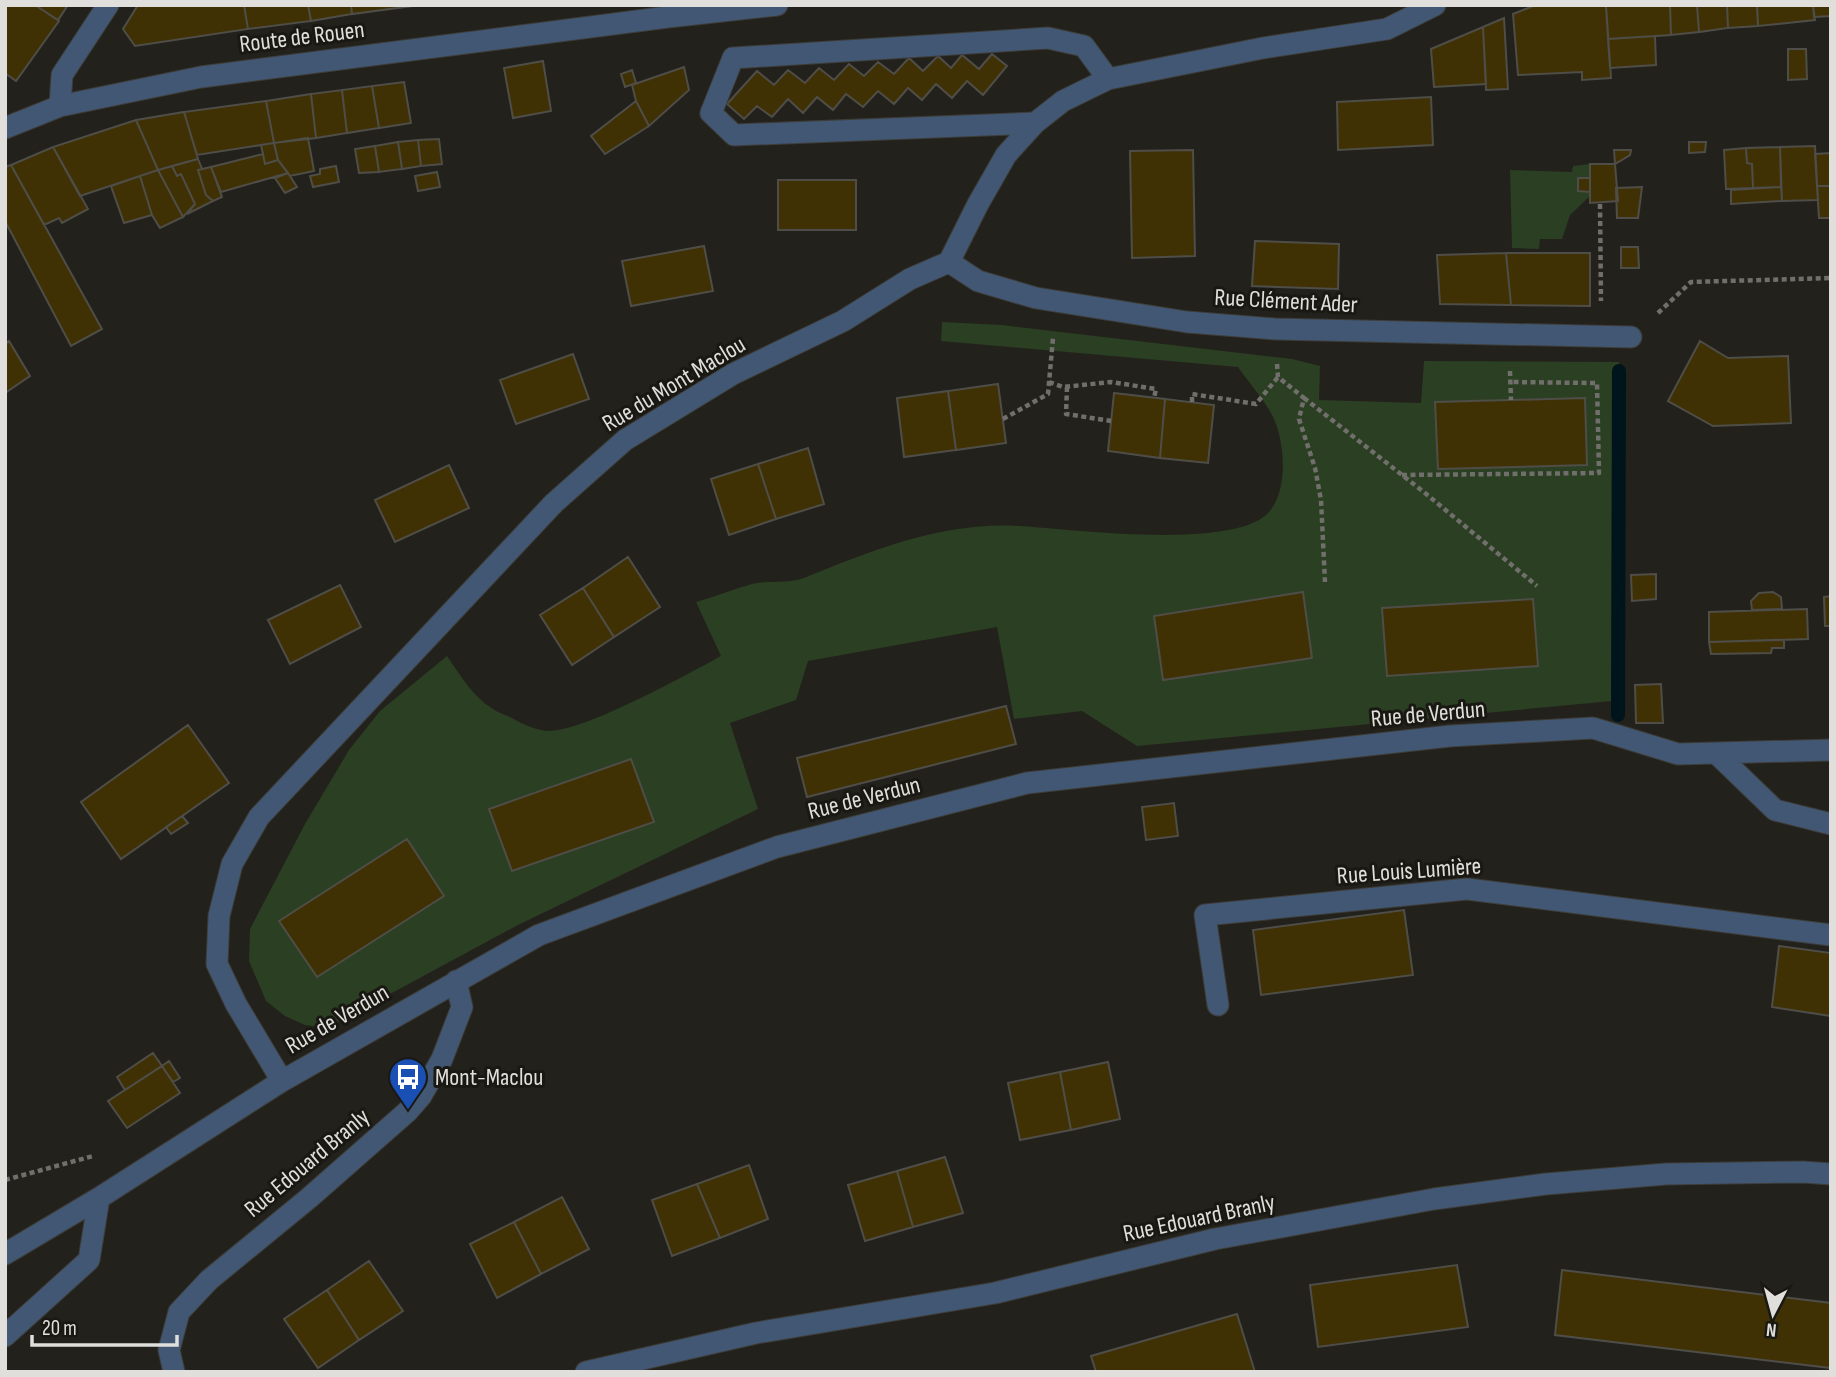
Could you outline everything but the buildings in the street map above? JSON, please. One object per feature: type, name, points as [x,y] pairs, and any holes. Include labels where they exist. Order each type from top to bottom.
[{"type":"street","points":[[60,106],[62,75],[108,5]]},
{"type":"street","name":"Route de Rouen","points":[[5,128],[60,106],[201,77],[777,5]]},
{"type":"street","points":[[949,262],[1006,155],[1035,123],[1063,101],[1108,79],[1263,48],[1387,29],[1435,5]]},
{"type":"street","points":[[1035,123],[734,135],[711,113],[733,58],[1048,38],[1084,47],[1108,79]]},
{"type":"street","name":"Rue Clément Ader","points":[[949,262],[978,281],[1036,299],[1187,322],[1275,329],[1631,337]]},
{"type":"street","name":"Rue du Mont Maclou","points":[[282,1081],[236,1004],[217,964],[219,916],[232,864],[259,817],[554,503],[625,440],[733,374],[843,321],[910,279],[949,262]]},
{"type":"street","name":"Rue de Verdun","points":[[5,1254],[99,1198],[282,1081],[539,935],[777,847],[1027,783],[1450,736],[1593,728],[1678,754],[1831,750]]},
{"type":"street","points":[[1716,753],[1775,810],[1831,824]]},
{"type":"street","name":"Rue Louis Lumière","points":[[1218,1005],[1205,915],[1467,889],[1831,935]]},
{"type":"street","name":"Rue Edouard Branly","points":[[174,1372],[169,1350],[179,1312],[209,1280],[309,1198],[408,1111],[421,1096],[442,1059],[462,1007],[456,981]]},
{"type":"street","name":"Rue Edouard Branly","points":[[586,1372],[756,1333],[995,1293],[1215,1239],[1434,1199],[1546,1184],[1667,1174],[1831,1174]]},
{"type":"street","points":[[5,1336],[89,1260],[99,1198]]},
{"type":"path","points":[[1600,204],[1601,337]]},
{"type":"path","points":[[1631,337],[1691,282],[1831,278]]},
{"type":"path","points":[[1003,419],[1048,394],[1056,301]]},
{"type":"path","points":[[1192,402],[1192,394],[1256,404],[1278,377],[1275,329]]},
{"type":"path","points":[[1278,377],[1537,586]]},
{"type":"path","points":[[1049,382],[1067,387],[1111,382],[1156,389],[1154,398]]},
{"type":"path","points":[[1402,475],[1599,474],[1597,383],[1510,382]]},
{"type":"path","points":[[1067,387],[1066,414],[1111,421]]},
{"type":"path","points":[[1304,398],[1299,419],[1315,468],[1321,500],[1325,582]]},
{"type":"path","points":[[5,1180],[96,1155],[99,1198]]},
{"type":"green space","points":[[1590,164],[1590,178],[1578,179],[1578,191],[1590,192],[1590,196],[1570,215],[1562,239],[1540,239],[1539,249],[1512,248],[1510,170],[1572,172],[1573,166]]},
{"type":"green space","points":[[942,322],[1002,325],[1292,359],[1320,366],[1319,400],[1421,403],[1424,361],[1619,362],[1623,700],[1137,746],[1082,711],[1014,719],[997,627],[808,661],[796,700],[730,723],[758,809],[518,925],[327,1028],[305,1025],[285,1016],[266,1001],[249,961],[250,929],[305,824],[349,750],[380,711],[447,656],[473,692],[493,709],[539,729],[564,729],[609,713],[721,656],[696,602],[738,588],[758,583],[798,580],[882,548],[964,528],[1019,526],[1150,535],[1188,534],[1223,531],[1251,524],[1269,512],[1275,502],[1282,478],[1280,437],[1268,409],[1238,367],[941,341]]},
{"type":"waterway","points":[[1618,715],[1619,371]]},
{"type":"place","name":"Mont-Maclou","points":[[408,1111]]}]
